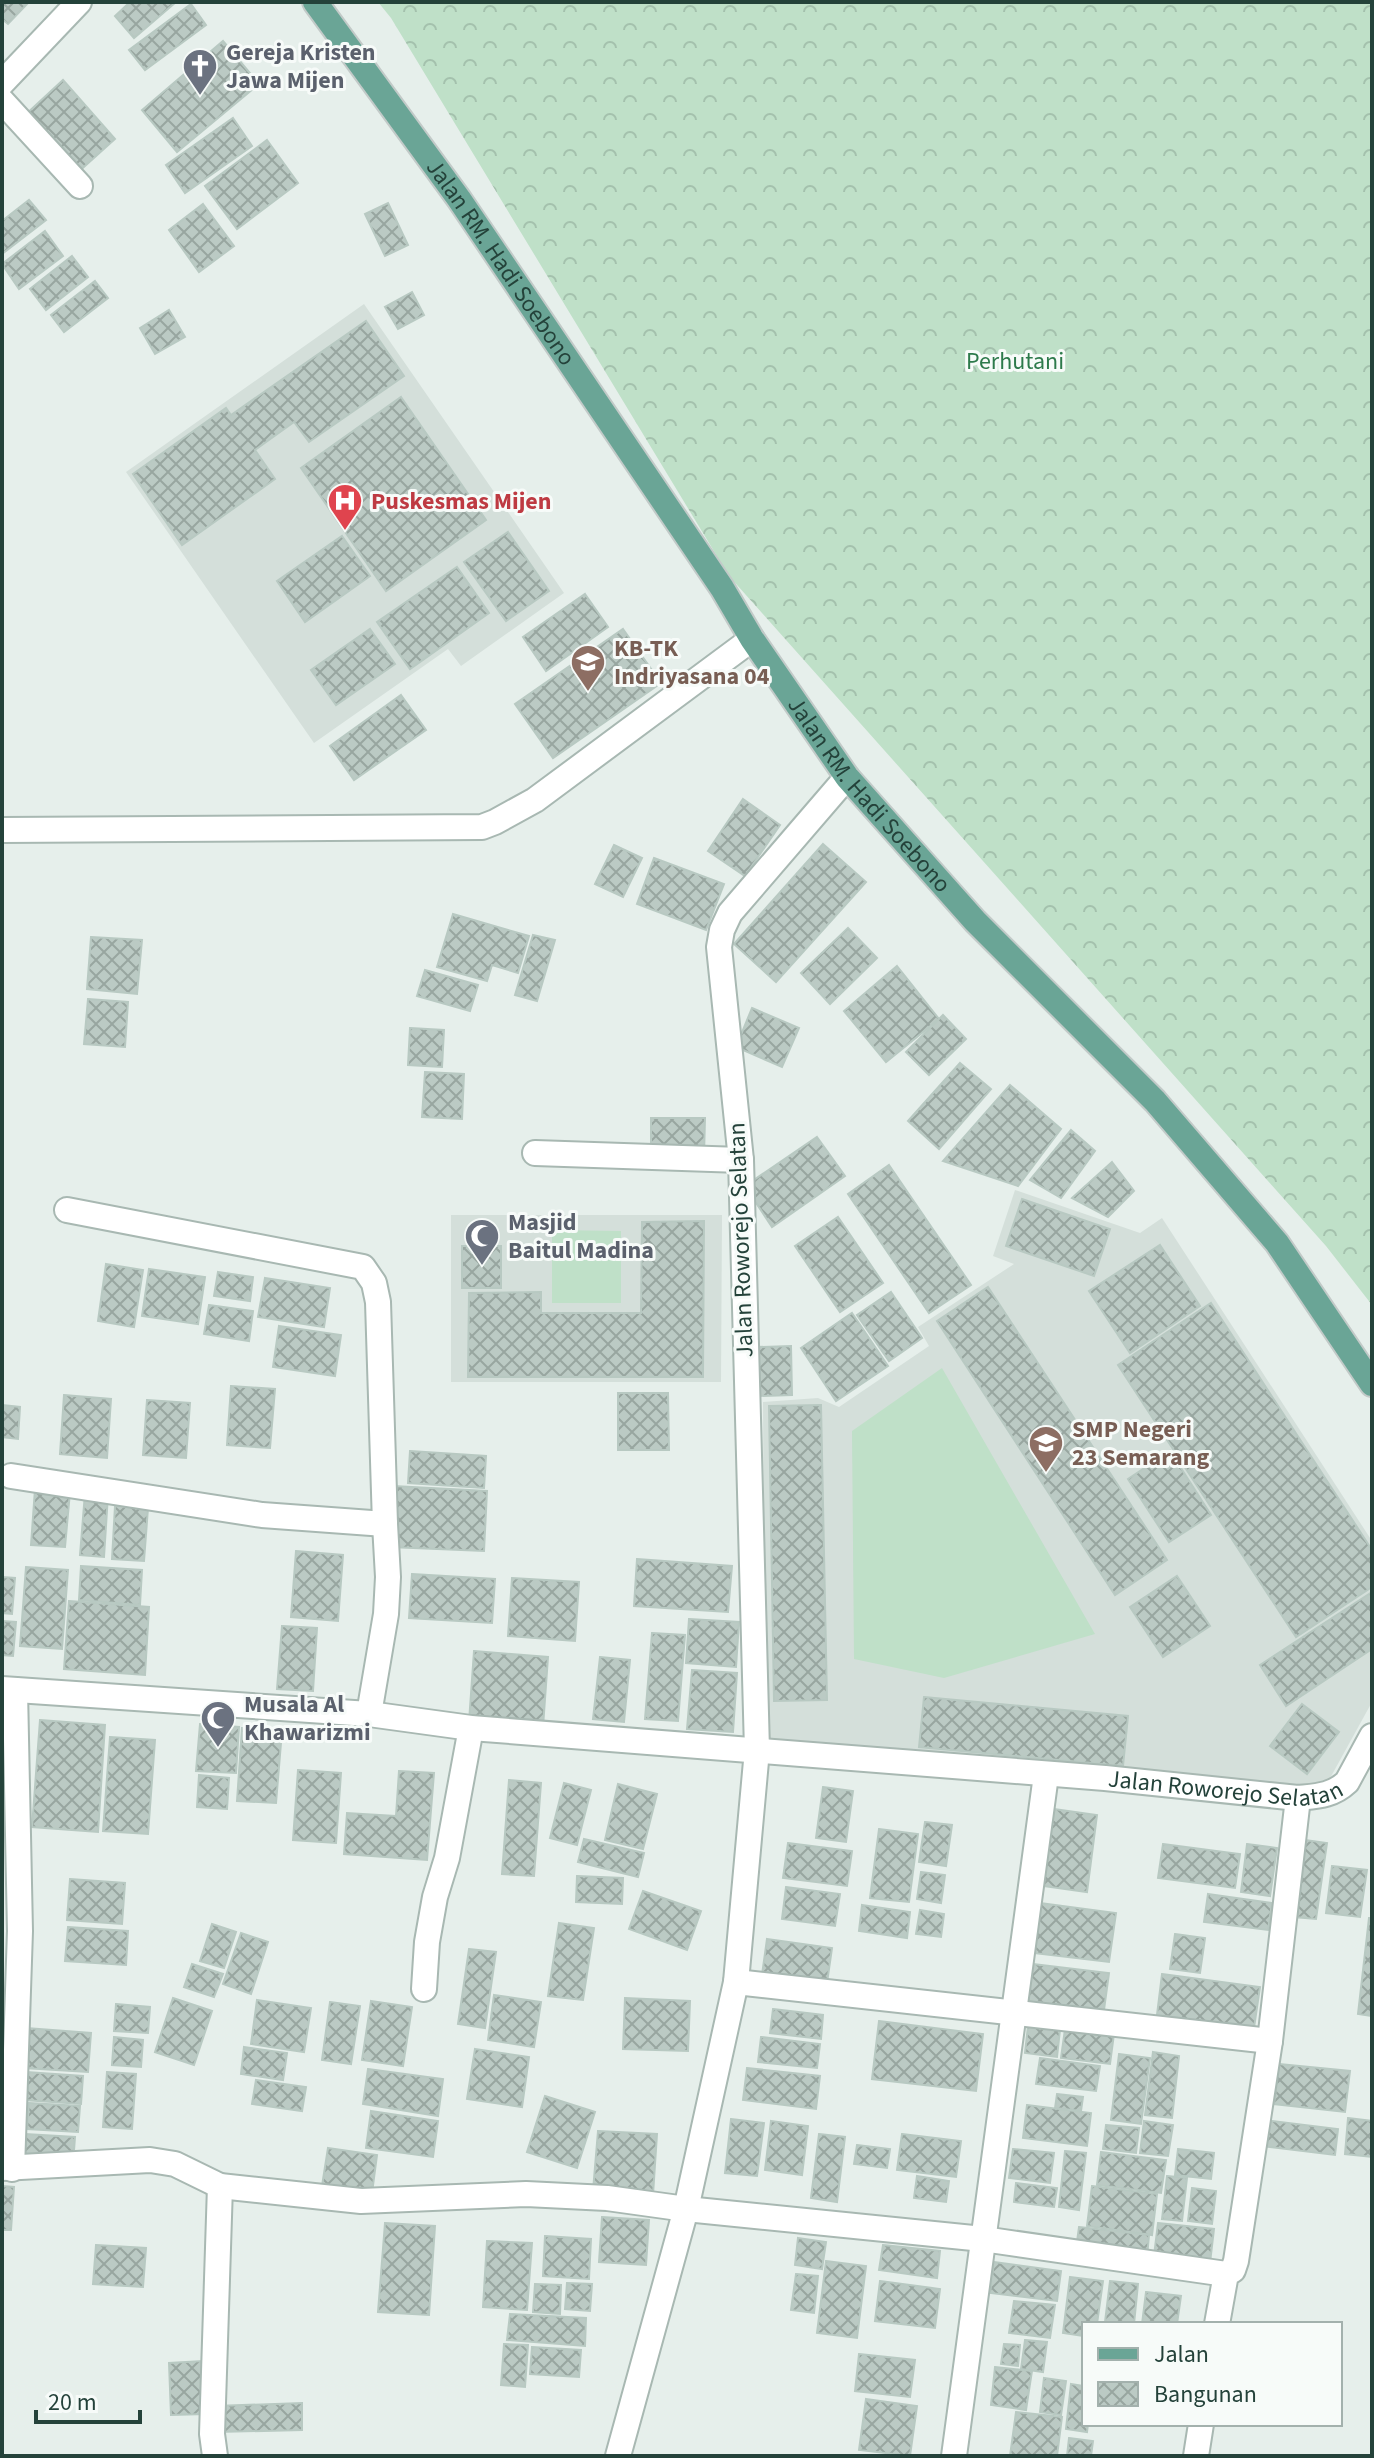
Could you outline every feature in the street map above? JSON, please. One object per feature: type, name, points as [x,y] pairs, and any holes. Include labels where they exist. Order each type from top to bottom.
[{"type":"main road","name":"Jalan RM. Hadi Soebono","points":[[315,2],[467,212],[847,777],[975,921],[1165,1112],[1277,1243],[1372,1384]]},
{"type":"street","points":[[2,83],[79,2]]},
{"type":"street","points":[[2,101],[80,186]]},
{"type":"street","points":[[2,830],[482,827],[535,800],[752,639]]},
{"type":"street","name":"Jalan Roworejo Selatan","points":[[618,2456],[686,2209],[736,1982],[757,1750],[741,1160],[719,947],[730,913],[847,777]]},
{"type":"street","points":[[535,1153],[741,1160]]},
{"type":"street","points":[[67,1210],[363,1267],[374,1283],[378,1302],[388,1577],[386,1614],[369,1714]]},
{"type":"street","points":[[11,1476],[262,1515],[385,1524]]},
{"type":"street","name":"Jalan Roworejo Selatan","points":[[7,2168],[20,1931],[9,1690],[369,1714],[471,1728],[1105,1778],[1298,1798],[1323,1796],[1341,1788],[1372,1736]]},
{"type":"street","points":[[424,1989],[427,1942],[435,1897],[447,1858],[471,1728]]},
{"type":"street","points":[[954,2456],[1046,1775]]},
{"type":"street","points":[[7,2168],[150,2160],[175,2164],[220,2186],[361,2201],[526,2194],[607,2198],[983,2239],[1226,2274],[1233,2270],[1236,2261],[1270,2041],[1298,1798]]},
{"type":"street","points":[[736,1982],[1270,2041]]},
{"type":"street","points":[[215,2456],[212,2434],[220,2186]]},
{"type":"street","points":[[1217,2322],[1226,2274]]},
{"type":"street","points":[[1196,2456],[1201,2426]]},
{"type":"shaded area","name":"Puskesmas Mijen","points":[[364,304],[564,593],[461,666],[448,649],[314,743],[126,472]]},
{"type":"shaded area","name":"SMP Negeri 23 Semarang","points":[[1015,1190],[1140,1233],[1162,1218],[1372,1541],[1372,1702],[1323,1791],[765,1753],[763,1402],[818,1398],[839,1407],[929,1346],[918,1327],[1014,1264],[993,1256]]},
{"type":"shaded area","points":[[451,1215],[722,1215],[721,1382],[451,1382]]},
{"type":"green space","name":"Perhutani","points":[[378,2],[1372,2],[1372,1305],[1326,1246],[729,576],[391,18]]},
{"type":"green space","points":[[552,1230],[621,1231],[621,1303],[552,1303]]},
{"type":"green space","points":[[942,1368],[1095,1634],[944,1678],[854,1659],[852,1431]]},
{"type":"building","points":[[2,2],[29,2],[8,24],[2,19]]},
{"type":"building","points":[[130,2],[176,2],[134,38],[115,16]]},
{"type":"building","points":[[191,4],[206,25],[145,70],[129,50]]},
{"type":"building","name":"Gereja Kristen Jawa Mijen","points":[[223,41],[259,84],[177,152],[142,110]]},
{"type":"building","points":[[63,80],[115,139],[76,174],[24,116]]},
{"type":"building","points":[[233,118],[252,146],[185,193],[166,165]]},
{"type":"building","points":[[267,140],[298,183],[237,229],[205,186]]},
{"type":"building","points":[[29,200],[46,220],[2,254],[2,221]]},
{"type":"building","points":[[388,203],[408,245],[385,256],[365,214]]},
{"type":"building","points":[[203,204],[234,246],[199,272],[169,230]]},
{"type":"building","points":[[45,231],[63,256],[19,289],[2,264]]},
{"type":"building","points":[[72,256],[88,277],[46,310],[30,289]]},
{"type":"building","points":[[95,281],[108,298],[64,332],[51,315]]},
{"type":"building","points":[[412,292],[424,315],[398,329],[385,307]]},
{"type":"building","points":[[169,310],[185,337],[155,354],[140,328]]},
{"type":"building","name":"Puskesmas Mijen","points":[[366,321],[404,376],[309,442],[294,422],[255,450],[275,479],[182,545],[133,474],[226,408],[231,415]]},
{"type":"building","points":[[401,397],[486,520],[386,591],[301,468]]},
{"type":"building","name":"Puskesmas Mijen","points":[[508,532],[549,591],[506,621],[464,562]]},
{"type":"building","points":[[342,536],[370,576],[305,622],[277,581]]},
{"type":"building","points":[[457,567],[489,613],[410,669],[377,622]]},
{"type":"building","points":[[585,594],[608,627],[546,671],[523,637]]},
{"type":"building","points":[[370,629],[395,664],[336,705],[311,670]]},
{"type":"building","name":"KB-TK Indriyasana 04","points":[[623,629],[661,683],[553,758],[515,704]]},
{"type":"building","points":[[401,695],[426,730],[354,780],[330,746]]},
{"type":"building","points":[[743,799],[780,825],[745,876],[708,851]]},
{"type":"building","points":[[823,844],[866,882],[776,982],[734,944]]},
{"type":"building","points":[[614,845],[642,858],[623,897],[595,884]]},
{"type":"building","points":[[654,858],[724,884],[706,930],[637,904]]},
{"type":"building","points":[[453,914],[529,936],[518,973],[492,965],[487,981],[437,967]]},
{"type":"building","points":[[848,928],[877,958],[830,1004],[801,973]]},
{"type":"building","points":[[533,935],[555,940],[537,1001],[515,995]]},
{"type":"building","points":[[91,937],[142,940],[137,994],[87,989]]},
{"type":"building","points":[[897,966],[939,1019],[886,1062],[844,1011]]},
{"type":"building","points":[[425,970],[478,985],[470,1011],[417,996]]},
{"type":"building","points":[[88,999],[128,1002],[125,1047],[84,1044]]},
{"type":"building","points":[[752,1008],[799,1028],[782,1067],[736,1047]]},
{"type":"building","points":[[943,1015],[966,1039],[929,1075],[906,1052]]},
{"type":"building","points":[[410,1028],[444,1030],[442,1067],[408,1065]]},
{"type":"building","points":[[960,1063],[991,1089],[939,1149],[908,1121]]},
{"type":"building","points":[[425,1072],[464,1074],[462,1119],[422,1117]]},
{"type":"building","points":[[1010,1085],[1061,1129],[1018,1186],[943,1161]]},
{"type":"building","points":[[651,1118],[705,1118],[704,1156],[651,1156]]},
{"type":"building","points":[[1071,1130],[1095,1151],[1061,1198],[1030,1180]]},
{"type":"building","points":[[817,1137],[845,1176],[772,1227],[745,1186]]},
{"type":"building","points":[[1112,1162],[1134,1191],[1108,1217],[1072,1198]]},
{"type":"building","points":[[889,1165],[971,1285],[929,1313],[848,1194]]},
{"type":"building","points":[[1022,1199],[1110,1229],[1094,1276],[1006,1246]]},
{"type":"building","points":[[838,1217],[883,1283],[840,1312],[795,1246]]},
{"type":"building","points":[[704,1221],[703,1377],[468,1377],[469,1293],[541,1292],[541,1313],[641,1313],[642,1222]]},
{"type":"building","points":[[1160,1245],[1200,1306],[1130,1353],[1089,1291]]},
{"type":"building","name":"Masjid Baitul Madina","points":[[462,1246],[501,1246],[501,1288],[462,1288]]},
{"type":"building","points":[[106,1264],[143,1270],[134,1327],[98,1321]]},
{"type":"building","points":[[149,1269],[205,1277],[198,1324],[142,1316]]},
{"type":"building","points":[[218,1272],[253,1277],[250,1301],[214,1296]]},
{"type":"building","points":[[265,1278],[330,1288],[324,1327],[258,1317]]},
{"type":"building","points":[[988,1287],[1167,1560],[1115,1595],[937,1321]]},
{"type":"building","points":[[891,1292],[922,1338],[889,1361],[857,1315]]},
{"type":"building","points":[[1211,1303],[1372,1550],[1372,1587],[1296,1637],[1118,1365]]},
{"type":"building","points":[[209,1305],[253,1311],[249,1341],[204,1334]]},
{"type":"building","points":[[852,1313],[888,1366],[836,1401],[801,1348]]},
{"type":"building","points":[[279,1326],[341,1335],[335,1376],[273,1367]]},
{"type":"building","points":[[791,1346],[792,1395],[759,1396],[758,1347]]},
{"type":"building","points":[[231,1386],[275,1389],[270,1448],[227,1445]]},
{"type":"building","points":[[618,1393],[668,1393],[669,1450],[618,1450]]},
{"type":"building","points":[[64,1395],[111,1399],[107,1458],[60,1454]]},
{"type":"building","points":[[147,1400],[190,1403],[186,1458],[143,1455]]},
{"type":"building","points":[[2,1405],[20,1407],[18,1439],[2,1437]]},
{"type":"building","points":[[821,1405],[827,1700],[774,1701],[769,1406]]},
{"type":"building","points":[[410,1451],[486,1456],[484,1488],[408,1483]]},
{"type":"building","points":[[1170,1451],[1211,1515],[1169,1542],[1128,1479]]},
{"type":"building","points":[[393,1486],[487,1491],[484,1551],[390,1547]]},
{"type":"building","points":[[35,1489],[70,1492],[65,1547],[31,1545]]},
{"type":"building","points":[[85,1493],[108,1495],[104,1557],[80,1555]]},
{"type":"building","points":[[115,1506],[148,1508],[144,1561],[112,1559]]},
{"type":"building","points":[[296,1551],[343,1555],[338,1621],[291,1617]]},
{"type":"building","points":[[637,1559],[732,1566],[728,1612],[634,1606]]},
{"type":"building","points":[[81,1566],[142,1570],[140,1605],[79,1600]]},
{"type":"building","points":[[26,1567],[68,1570],[62,1649],[20,1646]]},
{"type":"building","points":[[412,1574],[495,1579],[492,1623],[409,1618]]},
{"type":"building","points":[[1177,1576],[1210,1626],[1163,1657],[1130,1607]]},
{"type":"building","points":[[2,1577],[15,1578],[12,1614],[2,1613]]},
{"type":"building","points":[[512,1578],[579,1582],[575,1641],[508,1636]]},
{"type":"building","points":[[1372,1592],[1372,1649],[1286,1706],[1260,1665]]},
{"type":"building","points":[[69,1601],[149,1607],[145,1675],[64,1669]]},
{"type":"building","points":[[689,1619],[739,1622],[736,1667],[686,1663]]},
{"type":"building","points":[[2,1621],[16,1622],[13,1656],[2,1655]]},
{"type":"building","points":[[282,1626],[317,1628],[313,1691],[277,1689]]},
{"type":"building","points":[[652,1633],[685,1635],[678,1721],[645,1719]]},
{"type":"building","points":[[474,1651],[548,1657],[543,1727],[469,1722]]},
{"type":"building","points":[[600,1657],[630,1660],[624,1722],[593,1719]]},
{"type":"building","points":[[692,1670],[737,1673],[733,1732],[687,1729]]},
{"type":"building","points":[[924,1697],[1128,1716],[1123,1766],[919,1747]]},
{"type":"building","points":[[1302,1704],[1339,1732],[1307,1774],[1270,1746]]},
{"type":"building","points":[[40,1720],[105,1725],[98,1832],[32,1827]]},
{"type":"building","name":"Musala Al Khawarizmi","points":[[200,1724],[239,1727],[236,1773],[196,1771]]},
{"type":"building","points":[[242,1728],[282,1731],[276,1803],[237,1801]]},
{"type":"building","points":[[110,1737],[155,1740],[148,1834],[103,1831]]},
{"type":"building","points":[[298,1770],[341,1773],[336,1843],[293,1840]]},
{"type":"building","points":[[399,1771],[434,1773],[427,1860],[344,1854],[347,1813],[396,1816]]},
{"type":"building","points":[[199,1775],[229,1778],[227,1809],[197,1807]]},
{"type":"building","points":[[509,1780],[541,1783],[534,1876],[502,1874]]},
{"type":"building","points":[[564,1783],[591,1790],[577,1845],[550,1838]]},
{"type":"building","points":[[618,1784],[657,1794],[643,1849],[605,1840]]},
{"type":"building","points":[[823,1787],[853,1791],[846,1842],[816,1838]]},
{"type":"building","points":[[1054,1809],[1097,1815],[1087,1892],[1043,1886]]},
{"type":"building","points":[[925,1822],[952,1825],[946,1866],[919,1862]]},
{"type":"building","points":[[879,1829],[918,1834],[909,1902],[870,1898]]},
{"type":"building","points":[[584,1839],[644,1853],[638,1877],[578,1862]]},
{"type":"building","points":[[1305,1840],[1327,1843],[1316,1919],[1294,1917]]},
{"type":"building","points":[[788,1843],[852,1851],[847,1886],[783,1878]]},
{"type":"building","points":[[1163,1844],[1240,1854],[1235,1888],[1158,1878]]},
{"type":"building","points":[[1247,1844],[1277,1848],[1270,1896],[1241,1892]]},
{"type":"building","points":[[1332,1866],[1367,1870],[1360,1917],[1326,1913]]},
{"type":"building","points":[[921,1872],[945,1875],[941,1903],[917,1899]]},
{"type":"building","points":[[577,1876],[623,1878],[622,1904],[576,1902]]},
{"type":"building","points":[[70,1879],[125,1883],[122,1924],[67,1920]]},
{"type":"building","points":[[786,1887],[840,1894],[835,1926],[782,1919]]},
{"type":"building","points":[[643,1891],[701,1911],[687,1950],[629,1929]]},
{"type":"building","points":[[1208,1894],[1272,1903],[1268,1930],[1204,1922]]},
{"type":"building","points":[[1040,1903],[1116,1913],[1109,1962],[1033,1953]]},
{"type":"building","points":[[862,1905],[910,1912],[907,1938],[859,1931]]},
{"type":"building","points":[[920,1910],[944,1914],[941,1937],[916,1934]]},
{"type":"building","points":[[1369,1918],[1372,1918],[1372,2016],[1358,2014]]},
{"type":"building","points":[[559,1923],[594,1928],[583,2000],[548,1996]]},
{"type":"building","points":[[212,1924],[236,1932],[224,1968],[200,1961]]},
{"type":"building","points":[[68,1927],[128,1931],[126,1965],[65,1961]]},
{"type":"building","points":[[241,1933],[268,1942],[251,1994],[223,1984]]},
{"type":"building","points":[[1175,1934],[1205,1938],[1200,1973],[1170,1969]]},
{"type":"building","points":[[767,1939],[832,1948],[827,1983],[762,1975]]},
{"type":"building","points":[[469,1949],[496,1952],[485,2028],[458,2024]]},
{"type":"building","points":[[192,1964],[223,1974],[214,1997],[184,1987]]},
{"type":"building","points":[[1033,1964],[1109,1973],[1104,2010],[1028,2001]]},
{"type":"building","points":[[1162,1974],[1260,1987],[1254,2028],[1157,2015]]},
{"type":"building","points":[[494,1995],[541,2002],[534,2047],[488,2040]]},
{"type":"building","points":[[173,1998],[212,2011],[194,2065],[155,2052]]},
{"type":"building","points":[[625,1998],[690,2001],[688,2051],[623,2049]]},
{"type":"building","points":[[257,2000],[311,2008],[304,2052],[251,2044]]},
{"type":"building","points":[[371,2001],[412,2007],[403,2066],[362,2060]]},
{"type":"building","points":[[330,2002],[360,2006],[351,2064],[322,2060]]},
{"type":"building","points":[[116,2004],[150,2007],[148,2033],[114,2031]]},
{"type":"building","points":[[773,2009],[823,2015],[821,2039],[770,2033]]},
{"type":"building","points":[[879,2021],[983,2034],[976,2091],[872,2079]]},
{"type":"building","points":[[1028,2026],[1060,2030],[1057,2057],[1025,2053]]},
{"type":"building","points":[[26,2028],[91,2033],[88,2072],[24,2068]]},
{"type":"building","points":[[1065,2029],[1114,2034],[1110,2064],[1061,2058]]},
{"type":"building","points":[[114,2037],[143,2040],[141,2067],[112,2065]]},
{"type":"building","points":[[761,2037],[820,2044],[817,2068],[758,2062]]},
{"type":"building","points":[[244,2047],[287,2053],[283,2080],[241,2074]]},
{"type":"building","points":[[475,2049],[529,2057],[522,2107],[467,2099]]},
{"type":"building","points":[[1153,2052],[1179,2056],[1172,2118],[1145,2115]]},
{"type":"building","points":[[1119,2054],[1150,2058],[1141,2124],[1111,2120]]},
{"type":"building","points":[[1040,2058],[1100,2066],[1096,2091],[1036,2084]]},
{"type":"building","points":[[1279,2064],[1350,2071],[1345,2112],[1274,2104]]},
{"type":"building","points":[[747,2068],[820,2076],[816,2109],[743,2100]]},
{"type":"building","points":[[368,2069],[443,2079],[438,2116],[363,2104]]},
{"type":"building","points":[[26,2072],[83,2076],[81,2104],[24,2100]]},
{"type":"building","points":[[107,2072],[136,2074],[132,2129],[103,2127]]},
{"type":"building","points":[[256,2080],[306,2087],[302,2111],[252,2104]]},
{"type":"building","points":[[1057,2094],[1083,2097],[1081,2111],[1055,2108]]},
{"type":"building","points":[[545,2096],[595,2112],[577,2168],[527,2152]]},
{"type":"building","points":[[29,2103],[80,2106],[78,2132],[27,2129]]},
{"type":"building","points":[[1027,2105],[1091,2113],[1087,2146],[1023,2138]]},
{"type":"building","points":[[371,2111],[438,2121],[433,2157],[366,2148]]},
{"type":"building","points":[[1348,2118],[1372,2121],[1372,2157],[1345,2154]]},
{"type":"building","points":[[731,2119],[764,2123],[757,2176],[725,2173]]},
{"type":"building","points":[[1264,2120],[1338,2129],[1335,2155],[1261,2146]]},
{"type":"building","points":[[771,2121],[808,2126],[802,2175],[765,2170]]},
{"type":"building","points":[[1144,2121],[1173,2125],[1168,2156],[1140,2153]]},
{"type":"building","points":[[1106,2125],[1139,2128],[1136,2153],[1103,2149]]},
{"type":"building","points":[[598,2131],[657,2134],[653,2195],[593,2191]]},
{"type":"building","points":[[25,2134],[75,2137],[73,2164],[23,2160]]},
{"type":"building","points":[[819,2134],[845,2137],[837,2202],[811,2198]]},
{"type":"building","points":[[902,2134],[961,2141],[956,2177],[897,2170]]},
{"type":"building","points":[[857,2145],[890,2149],[887,2168],[854,2164]]},
{"type":"building","points":[[328,2148],[377,2155],[372,2193],[322,2186]]},
{"type":"building","points":[[1013,2149],[1054,2153],[1050,2183],[1009,2178]]},
{"type":"building","points":[[1178,2149],[1214,2153],[1211,2179],[1175,2175]]},
{"type":"building","points":[[1065,2151],[1086,2153],[1079,2210],[1059,2207]]},
{"type":"building","points":[[1101,2152],[1166,2160],[1161,2193],[1097,2185]]},
{"type":"building","points":[[917,2176],[949,2181],[946,2202],[914,2198]]},
{"type":"building","points":[[1167,2176],[1187,2178],[1182,2221],[1162,2219]]},
{"type":"building","points":[[1016,2183],[1057,2188],[1054,2207],[1014,2202]]},
{"type":"building","points":[[2,2186],[14,2187],[11,2230],[2,2230]]},
{"type":"building","points":[[1092,2186],[1157,2194],[1152,2235],[1087,2226]]},
{"type":"building","points":[[1192,2188],[1216,2191],[1212,2224],[1188,2221]]},
{"type":"building","points":[[602,2217],[649,2220],[646,2265],[599,2262]]},
{"type":"building","points":[[385,2223],[435,2226],[429,2315],[378,2312]]},
{"type":"building","points":[[1158,2223],[1214,2229],[1210,2263],[1154,2256]]},
{"type":"building","points":[[1079,2227],[1149,2235],[1147,2258],[1076,2249]]},
{"type":"building","points":[[545,2236],[591,2239],[589,2279],[543,2276]]},
{"type":"building","points":[[798,2238],[826,2242],[822,2269],[795,2265]]},
{"type":"building","points":[[487,2241],[532,2243],[527,2310],[483,2307]]},
{"type":"building","points":[[96,2245],[146,2248],[143,2287],[93,2284]]},
{"type":"building","points":[[883,2245],[940,2251],[937,2278],[879,2270]]},
{"type":"building","points":[[826,2261],[866,2266],[857,2338],[817,2333]]},
{"type":"building","points":[[994,2262],[1061,2271],[1057,2301],[990,2293]]},
{"type":"building","points":[[796,2274],[818,2276],[814,2313],[791,2310]]},
{"type":"building","points":[[1070,2277],[1103,2281],[1097,2322],[1082,2322],[1082,2336],[1063,2333]]},
{"type":"building","points":[[880,2281],[940,2289],[935,2328],[875,2321]]},
{"type":"building","points":[[1110,2281],[1138,2284],[1134,2322],[1105,2322]]},
{"type":"building","points":[[567,2283],[592,2284],[590,2311],[565,2309]]},
{"type":"building","points":[[535,2284],[561,2285],[560,2314],[533,2312]]},
{"type":"building","points":[[1146,2292],[1181,2296],[1177,2322],[1142,2322]]},
{"type":"building","points":[[1014,2301],[1055,2305],[1050,2338],[1009,2333]]},
{"type":"building","points":[[510,2314],[586,2318],[585,2346],[507,2340]]},
{"type":"building","points":[[1025,2340],[1047,2342],[1043,2372],[1021,2369]]},
{"type":"building","points":[[504,2344],[528,2345],[525,2387],[501,2385]]},
{"type":"building","points":[[1004,2344],[1020,2345],[1018,2366],[1001,2364]]},
{"type":"building","points":[[532,2347],[581,2350],[579,2377],[530,2374]]},
{"type":"building","points":[[859,2354],[915,2360],[910,2397],[855,2391]]},
{"type":"building","points":[[203,2361],[205,2414],[171,2415],[169,2363]]},
{"type":"building","points":[[995,2367],[1032,2371],[1026,2410],[991,2405]]},
{"type":"building","points":[[1044,2378],[1066,2381],[1061,2415],[1040,2412]]},
{"type":"building","points":[[1071,2384],[1082,2386],[1082,2426],[1088,2426],[1087,2432],[1066,2429]]},
{"type":"building","points":[[866,2399],[917,2406],[910,2456],[859,2450]]},
{"type":"building","points":[[302,2403],[302,2430],[217,2432],[216,2406]]},
{"type":"building","points":[[1016,2412],[1062,2417],[1057,2456],[1010,2456]]},
{"type":"building","points":[[1069,2438],[1093,2441],[1091,2456],[1067,2456]]},
{"type":"place","name":"Gereja Kristen Jawa Mijen","points":[[200,97]]},
{"type":"place","name":"Puskesmas Mijen","points":[[345,532]]},
{"type":"place","name":"KB-TK Indriyasana 04","points":[[588,693]]},
{"type":"place","name":"Masjid Baitul Madina","points":[[482,1267]]},
{"type":"place","name":"SMP Negeri 23 Semarang","points":[[1046,1474]]},
{"type":"place","name":"Musala Al Khawarizmi","points":[[218,1749]]}]
